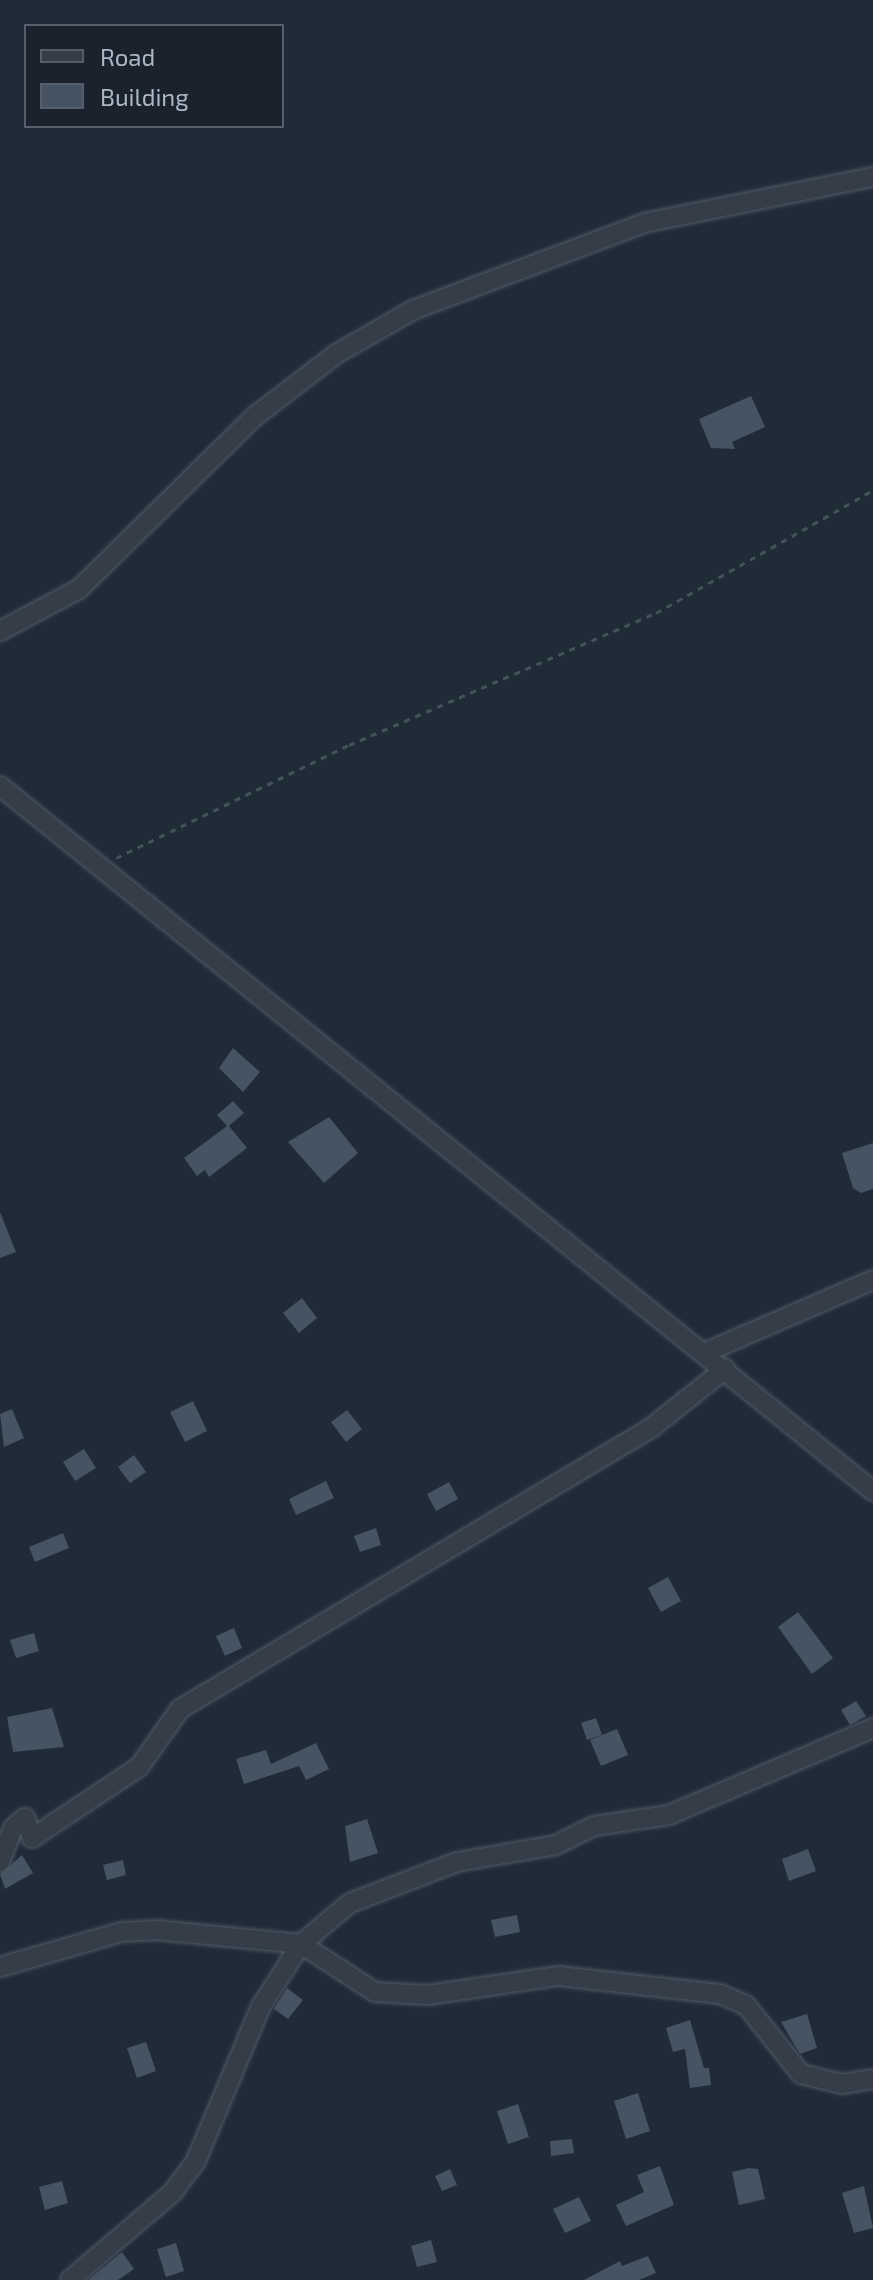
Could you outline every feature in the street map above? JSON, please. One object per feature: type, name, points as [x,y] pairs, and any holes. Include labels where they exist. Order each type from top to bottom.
[{"type":"street","points":[[0,631],[79,589],[254,417],[336,354],[413,310],[644,223],[873,177]]},
{"type":"street","points":[[0,786],[873,1491]]},
{"type":"street","points":[[704,1353],[873,1280]]},
{"type":"street","points":[[0,1862],[13,1828],[25,1818],[32,1838],[139,1767],[180,1709],[651,1428],[725,1369]]},
{"type":"street","points":[[70,2280],[172,2193],[195,2163],[260,2008],[301,1944],[350,1903],[380,1888],[457,1862],[556,1845],[594,1826],[650,1821],[873,1728]]},
{"type":"street","points":[[0,1967],[121,1932],[301,1944],[375,1992],[428,1995],[559,1976],[735,1996],[801,2074],[842,2084],[873,2079]]},
{"type":"path","points":[[99,868],[349,745],[656,613],[873,490]]},
{"type":"building","points":[[751,396],[765,427],[732,442],[735,449],[711,448],[699,419]]},
{"type":"building","points":[[233,1048],[260,1072],[243,1092],[219,1068]]},
{"type":"building","points":[[233,1101],[244,1113],[229,1126],[247,1148],[209,1177],[205,1170],[197,1176],[184,1158],[227,1126],[217,1115]]},
{"type":"building","points":[[329,1117],[358,1153],[324,1183],[288,1142]]},
{"type":"building","points":[[873,1143],[873,1189],[861,1193],[853,1188],[842,1153]]},
{"type":"building","points":[[0,1212],[16,1252],[0,1258]]},
{"type":"building","points":[[302,1298],[317,1318],[299,1333],[283,1313]]},
{"type":"building","points":[[193,1401],[207,1431],[185,1442],[170,1412]]},
{"type":"building","points":[[12,1409],[24,1438],[4,1447],[0,1414]]},
{"type":"building","points":[[347,1410],[362,1429],[346,1442],[331,1422]]},
{"type":"building","points":[[84,1449],[96,1468],[75,1481],[63,1462]]},
{"type":"building","points":[[134,1455],[146,1472],[130,1483],[118,1467]]},
{"type":"building","points":[[326,1481],[334,1498],[296,1515],[289,1499]]},
{"type":"building","points":[[449,1482],[458,1499],[436,1511],[427,1494]]},
{"type":"building","points":[[376,1528],[381,1545],[360,1552],[354,1536]]},
{"type":"building","points":[[63,1533],[69,1548],[35,1562],[29,1547]]},
{"type":"building","points":[[668,1577],[681,1601],[661,1612],[648,1588]]},
{"type":"building","points":[[798,1612],[833,1658],[812,1674],[778,1627]]},
{"type":"building","points":[[234,1628],[242,1648],[225,1656],[216,1636]]},
{"type":"building","points":[[34,1633],[39,1651],[16,1658],[10,1640]]},
{"type":"building","points":[[856,1701],[866,1716],[850,1725],[841,1710]]},
{"type":"building","points":[[52,1708],[64,1747],[13,1752],[7,1717]]},
{"type":"building","points":[[596,1718],[602,1735],[587,1740],[581,1723]]},
{"type":"building","points":[[617,1729],[628,1755],[601,1766],[590,1740]]},
{"type":"building","points":[[316,1743],[329,1769],[306,1780],[299,1766],[244,1784],[236,1759],[266,1750],[271,1764]]},
{"type":"building","points":[[367,1819],[378,1853],[350,1862],[345,1826]]},
{"type":"building","points":[[808,1849],[816,1871],[789,1881],[782,1859]]},
{"type":"building","points":[[22,1855],[33,1873],[5,1889],[0,1874]]},
{"type":"building","points":[[123,1860],[126,1875],[107,1880],[103,1865]]},
{"type":"building","points":[[517,1915],[520,1932],[495,1937],[491,1920]]},
{"type":"building","points":[[287,1988],[303,2000],[288,2019],[274,2009]]},
{"type":"building","points":[[807,2014],[817,2048],[800,2054],[781,2022]]},
{"type":"building","points":[[690,2020],[704,2068],[709,2068],[711,2085],[690,2088],[685,2049],[673,2052],[666,2028]]},
{"type":"building","points":[[146,2042],[156,2071],[137,2078],[127,2048]]},
{"type":"building","points":[[638,2093],[650,2131],[626,2139],[614,2101]]},
{"type":"building","points":[[518,2104],[529,2137],[508,2144],[497,2111]]},
{"type":"building","points":[[572,2139],[574,2153],[551,2156],[550,2141]]},
{"type":"building","points":[[660,2166],[674,2205],[626,2226],[616,2205],[644,2192],[637,2175]]},
{"type":"building","points":[[450,2169],[457,2185],[442,2191],[435,2176]]},
{"type":"building","points":[[758,2169],[765,2199],[739,2205],[732,2172]]},
{"type":"building","points":[[62,2181],[68,2203],[45,2210],[39,2187]]},
{"type":"building","points":[[864,2186],[873,2228],[854,2233],[842,2193]]},
{"type":"building","points":[[579,2197],[591,2221],[565,2233],[553,2209]]},
{"type":"building","points":[[431,2240],[437,2262],[417,2267],[411,2246]]},
{"type":"building","points":[[176,2243],[184,2271],[166,2277],[157,2249]]},
{"type":"building","points":[[122,2252],[134,2269],[118,2280],[88,2280]]},
{"type":"building","points":[[648,2256],[656,2273],[639,2280],[584,2280],[620,2261],[622,2266]]}]
